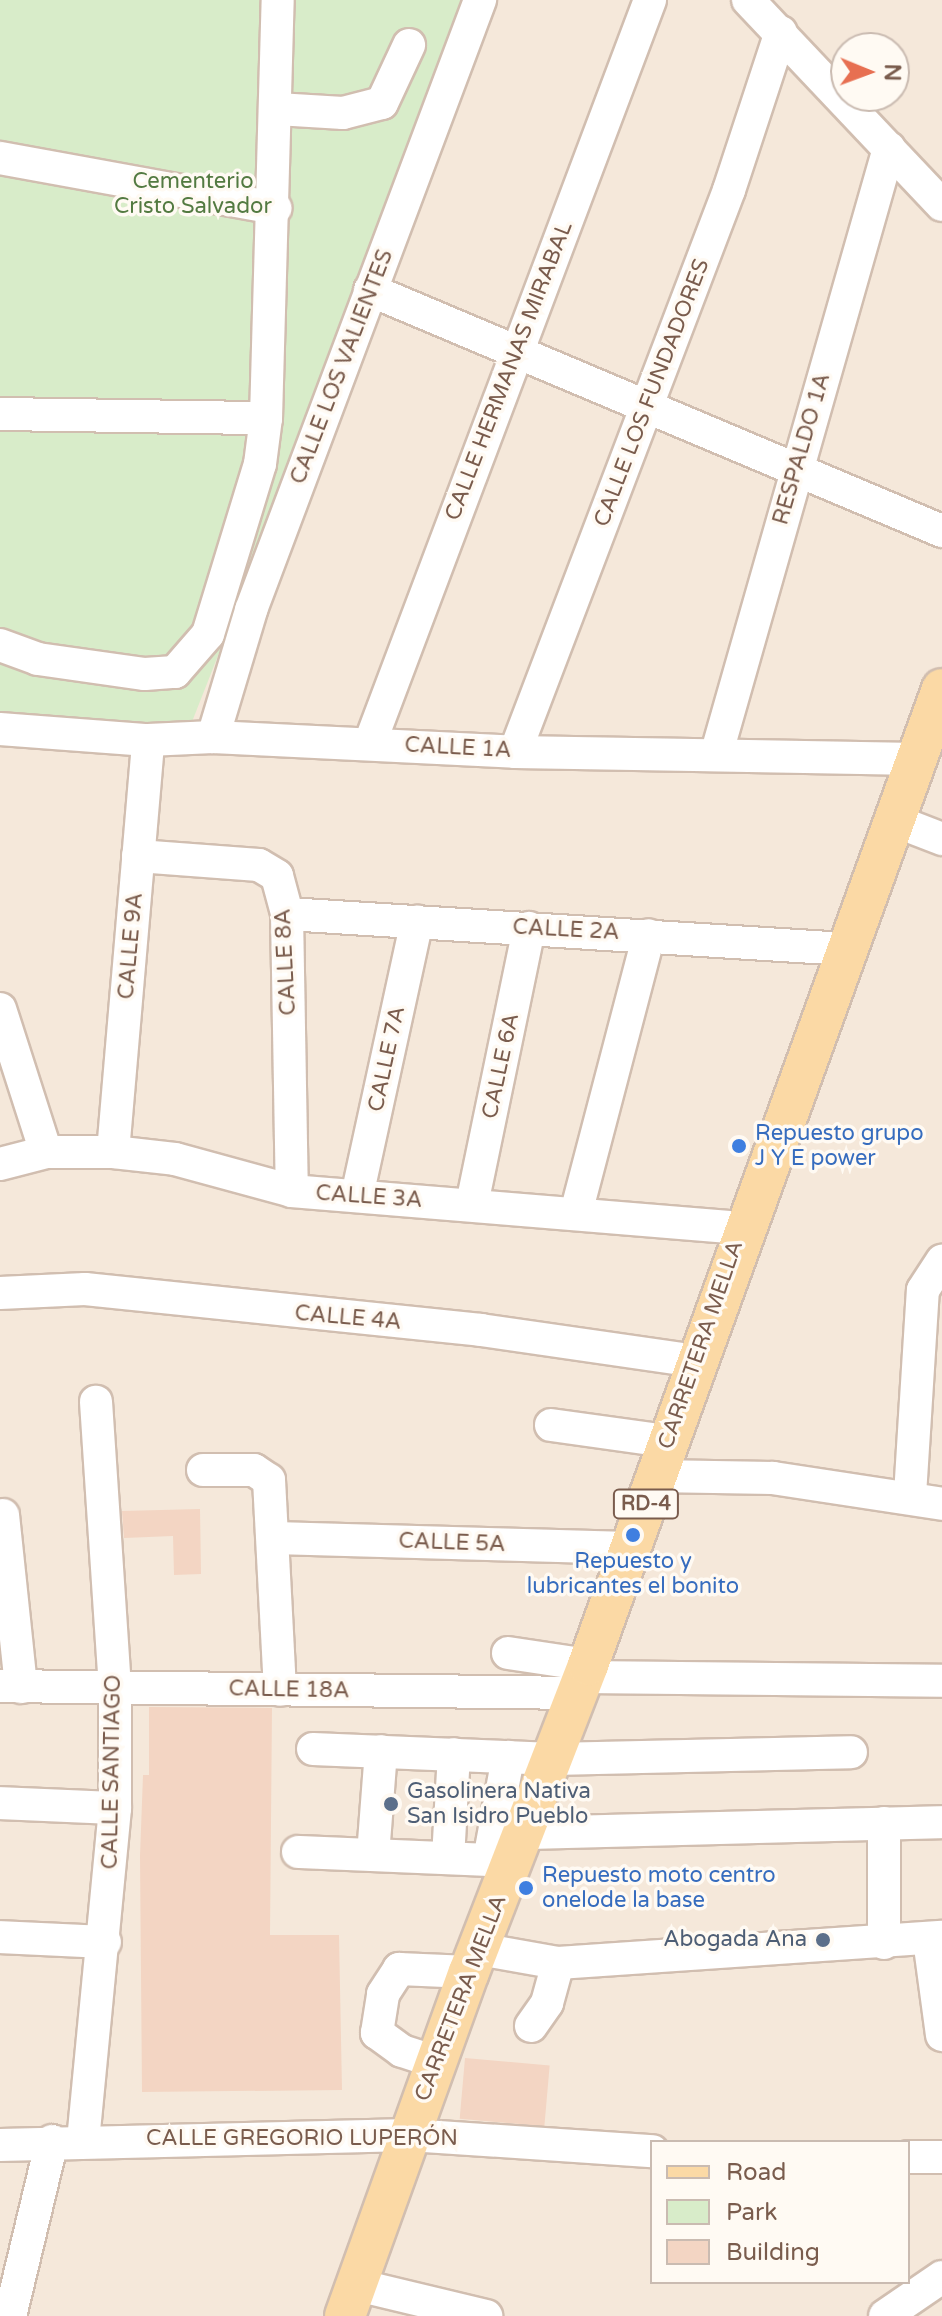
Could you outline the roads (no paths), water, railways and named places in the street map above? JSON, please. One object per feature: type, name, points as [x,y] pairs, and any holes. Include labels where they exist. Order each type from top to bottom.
[{"type":"main road","name":"CARRETERA MELLA","points":[[351,2300],[474,1961],[510,1851],[553,1759],[743,1228],[942,689]]},
{"type":"street","points":[[0,645],[108,672],[175,672],[191,660],[208,634],[260,464],[266,418],[276,208],[278,0]]},
{"type":"street","name":"CALLE LOS VALIENTES","points":[[213,737],[251,610],[480,0]]},
{"type":"street","name":"CALLE HERMANAS MIRABAL","points":[[370,743],[650,0]]},
{"type":"street","points":[[748,0],[942,205]]},
{"type":"street","name":"CALLE LOS FUNDADORES","points":[[515,752],[729,190],[781,32]]},
{"type":"street","points":[[277,109],[343,113],[382,103],[409,45]]},
{"type":"street","name":"RESPALDO 1A","points":[[717,752],[889,148]]},
{"type":"street","points":[[0,158],[276,208]]},
{"type":"street","points":[[370,290],[795,473],[942,531]]},
{"type":"street","points":[[0,414],[266,418]]},
{"type":"street","name":"CALLE 1A","points":[[0,729],[148,740],[213,737],[515,752],[717,752],[917,759]]},
{"type":"street","name":"CALLE 9A","points":[[113,1152],[148,740]]},
{"type":"street","points":[[893,820],[942,839]]},
{"type":"street","name":"CALLE 8A","points":[[138,856],[259,865],[277,876],[287,914],[292,1191]]},
{"type":"street","name":"CALLE 2A","points":[[287,914],[845,949]]},
{"type":"street","name":"CALLE 7A","points":[[357,1196],[417,921]]},
{"type":"street","name":"CALLE 6A","points":[[472,1204],[529,928]]},
{"type":"street","points":[[576,1213],[649,935]]},
{"type":"street","points":[[0,1009],[46,1152]]},
{"type":"street","name":"CALLE 3A","points":[[0,1164],[46,1152],[113,1152],[175,1159],[292,1191],[743,1228]]},
{"type":"street","points":[[910,1495],[929,1396],[923,1290],[942,1261]]},
{"type":"street","name":"CALLE 4A","points":[[0,1293],[85,1289],[481,1330],[695,1361]]},
{"type":"street","name":"CALLE SANTIAGO","points":[[10,2316],[67,2141],[105,1942],[115,1808],[115,1688],[96,1402]]},
{"type":"street","points":[[551,1425],[661,1458],[773,1478],[910,1495],[942,1504]]},
{"type":"street","points":[[203,1470],[263,1473],[269,1480],[280,1690]]},
{"type":"street","points":[[3,1515],[10,1687]]},
{"type":"street","name":"CALLE 5A","points":[[273,1538],[631,1548]]},
{"type":"street","points":[[508,1653],[583,1678],[942,1681]]},
{"type":"street","name":"CALLE 18A","points":[[10,1687],[280,1690],[583,1678]]},
{"type":"street","points":[[313,1749],[553,1759],[851,1752]]},
{"type":"street","points":[[373,1855],[381,1751]]},
{"type":"street","points":[[448,1858],[454,1754]]},
{"type":"street","points":[[508,1757],[510,1851]]},
{"type":"street","points":[[0,1803],[115,1808]]},
{"type":"street","points":[[298,1852],[448,1858],[884,1823],[942,1822]]},
{"type":"street","points":[[884,1823],[884,1943]]},
{"type":"street","points":[[0,1937],[105,1942]]},
{"type":"street","points":[[436,2062],[402,2051],[377,2033],[383,1994],[399,1969],[474,1961],[558,1963],[936,1938],[942,2035]]},
{"type":"street","points":[[531,2026],[547,2003],[558,1963]]},
{"type":"street","name":"CALLE GREGORIO LUPERÓN","points":[[0,2145],[409,2135],[650,2151]]},
{"type":"street","points":[[910,2157],[942,2157]]},
{"type":"street","points":[[885,2316],[942,2277]]},
{"type":"street","points":[[351,2300],[486,2316]]},
{"type":"place","name":"Repuesto grupo J Y E power","points":[[739,1146]]},
{"type":"place","name":"Repuesto y lubricantes el bonito","points":[[633,1535]]},
{"type":"place","name":"Gasolinera Nativa San Isidro Pueblo","points":[[391,1804]]},
{"type":"place","name":"Repuesto moto centro onelode la base","points":[[526,1888]]},
{"type":"place","name":"Abogada Ana","points":[[823,1940]]},
{"type":"park label","name":"Cementerio Cristo Salvador","points":[[193,194]]}]
